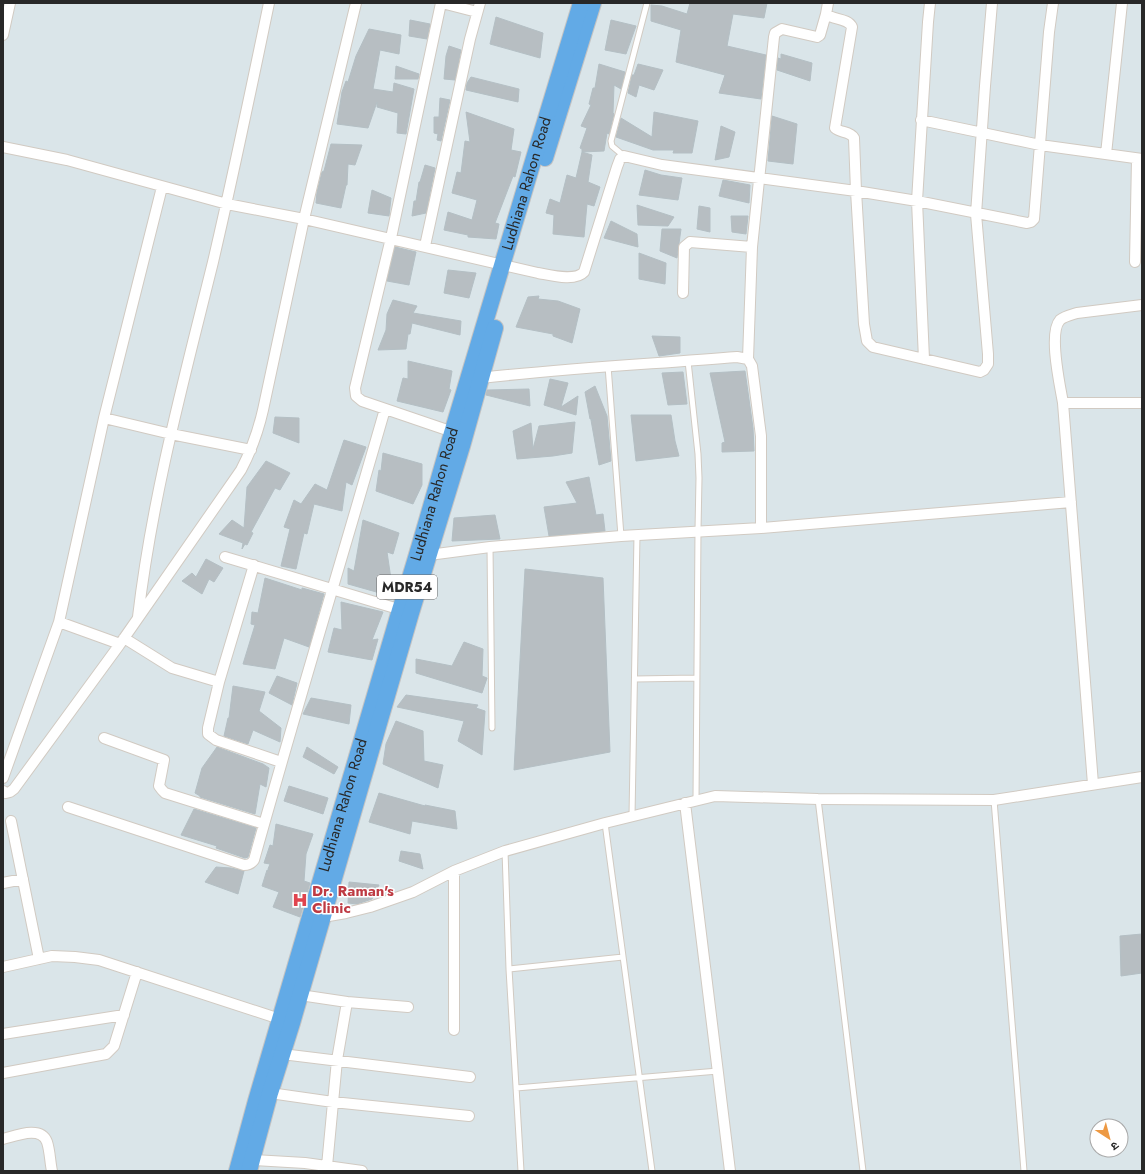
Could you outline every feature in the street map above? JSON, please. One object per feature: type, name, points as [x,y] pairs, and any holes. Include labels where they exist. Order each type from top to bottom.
[{"type":"main road","name":"Ludhiana Rahon Road","points":[[405,611],[429,555],[482,378],[532,163],[581,3]]},
{"type":"main road","name":"Ludhiana Rahon Road","points":[[237,1171],[256,1101],[286,1021],[317,915],[405,611],[419,552],[453,432],[543,166],[593,3]]},
{"type":"main road","name":"Ludhiana Rahon Road","points":[[251,1165],[282,1054],[286,1021],[300,995],[317,915]]},
{"type":"street","points":[[3,35],[10,3]]},
{"type":"street","points":[[138,619],[144,566],[171,434],[227,204],[269,3]]},
{"type":"street","points":[[3,791],[6,793],[14,790],[138,619],[241,470],[251,450],[258,431],[263,410],[304,219],[356,3]]},
{"type":"street","points":[[425,246],[478,8],[442,3],[391,238],[355,388],[356,396],[362,401],[453,432]]},
{"type":"street","points":[[761,528],[761,436],[752,366],[748,359],[752,247],[774,37],[779,29],[782,28],[817,37],[820,35],[828,3]]},
{"type":"street","points":[[924,359],[916,201],[930,3]]},
{"type":"street","points":[[826,14],[829,17],[845,21],[851,24],[852,27],[834,124],[836,130],[853,136],[861,288],[867,341],[873,347],[980,372],[984,370],[988,364],[988,354],[976,214],[992,3]]},
{"type":"street","points":[[3,147],[67,160],[227,204],[304,219],[509,265],[538,273],[564,277],[581,276],[584,272],[617,166],[620,159],[624,156],[662,165],[856,191],[916,201],[1027,223],[1032,222],[1034,219],[1049,32],[1053,3]]},
{"type":"street","points":[[1106,154],[1122,3]]},
{"type":"street","points":[[921,120],[1040,145],[1140,159],[1135,262]]},
{"type":"street","points":[[3,778],[59,622],[104,418],[162,187]]},
{"type":"street","points":[[683,293],[684,247],[690,242],[752,247]]},
{"type":"street","points":[[1093,784],[1063,402],[1054,345],[1056,332],[1060,321],[1067,316],[1077,313],[1142,305]]},
{"type":"street","points":[[482,378],[608,366],[738,357],[748,359]]},
{"type":"street","points":[[1063,402],[1142,403]]},
{"type":"street","points":[[68,807],[244,866],[249,865],[254,860],[281,762],[333,590],[385,409]]},
{"type":"street","points":[[104,418],[171,434],[251,450]]},
{"type":"street","points":[[429,555],[490,547],[621,536],[637,536],[698,530],[761,528],[1071,502]]},
{"type":"street","points":[[225,556],[405,611]]},
{"type":"street","points":[[254,565],[219,682],[208,728],[208,734],[216,740],[281,762]]},
{"type":"street","points":[[59,622],[122,641],[172,668],[219,682]]},
{"type":"street","points":[[104,738],[164,760],[160,786],[165,793],[264,824]]},
{"type":"street","points":[[317,915],[346,913],[370,907],[413,892],[454,871],[505,851],[605,823],[715,796],[818,799],[994,800],[1142,777]]},
{"type":"street","points":[[685,803],[730,1171]]},
{"type":"street","points":[[11,822],[40,959]]},
{"type":"street","points":[[454,871],[454,1030]]},
{"type":"street","points":[[3,883],[23,879]]},
{"type":"street","points":[[3,967],[52,956],[99,960],[286,1021]]},
{"type":"street","points":[[3,1073],[106,1054],[114,1046],[137,972]]},
{"type":"street","points":[[300,995],[347,1002],[408,1007]]},
{"type":"street","points":[[327,1166],[337,1060],[347,1002]]},
{"type":"street","points":[[3,1034],[124,1015]]},
{"type":"street","points":[[282,1054],[470,1077]]},
{"type":"street","points":[[270,1093],[333,1102],[469,1116]]},
{"type":"street","points":[[3,1139],[33,1132],[41,1135],[47,1141],[52,1171]]},
{"type":"street","points":[[251,1165],[304,1167],[327,1166],[362,1171]]},
{"type":"lane","points":[[624,156],[612,146],[611,141],[647,3]]},
{"type":"lane","points":[[688,361],[698,454],[699,478],[696,801]]},
{"type":"lane","points":[[608,366],[621,536]]},
{"type":"lane","points":[[632,816],[637,536]]},
{"type":"lane","points":[[490,547],[492,728]]},
{"type":"lane","points":[[635,679],[697,678]]},
{"type":"lane","points":[[818,799],[863,1171]]},
{"type":"lane","points":[[994,800],[1024,1171]]},
{"type":"lane","points":[[605,823],[652,1171]]},
{"type":"lane","points":[[505,851],[509,969],[521,1171]]},
{"type":"lane","points":[[509,969],[623,957]]},
{"type":"lane","points":[[516,1088],[718,1071]]},
{"type":"building","points":[[690,3],[767,3],[764,18],[733,14],[727,46],[766,55],[761,99],[719,93],[725,75],[676,62],[681,30],[651,21],[651,5],[662,6],[687,14]]},
{"type":"building","points":[[496,17],[543,33],[540,58],[490,44]]},
{"type":"building","points":[[410,20],[430,24],[427,39],[409,36]]},
{"type":"building","points":[[611,20],[636,26],[626,54],[605,50]]},
{"type":"building","points":[[369,29],[401,35],[399,54],[380,50],[373,89],[393,92],[394,83],[414,89],[406,134],[397,133],[398,113],[377,107],[377,102],[368,128],[337,124],[342,92],[346,81],[348,82],[356,56]]},
{"type":"building","points":[[449,46],[461,50],[455,80],[444,79],[446,56]]},
{"type":"building","points":[[781,54],[812,63],[810,81],[777,70],[778,58],[781,59]]},
{"type":"building","points":[[599,64],[625,72],[621,89],[614,85],[614,114],[609,134],[607,133],[604,151],[582,152],[582,149],[580,148],[587,128],[581,126],[591,105],[589,104],[593,88],[595,88]]},
{"type":"building","points":[[638,64],[663,70],[654,90],[639,85],[636,97],[628,93],[632,75],[634,75]]},
{"type":"building","points":[[396,66],[419,74],[418,79],[395,79]]},
{"type":"building","points":[[471,77],[519,89],[518,102],[466,90],[467,83]]},
{"type":"building","points":[[440,98],[450,100],[441,141],[437,140],[438,134],[434,133],[434,117],[439,117]]},
{"type":"building","points":[[466,112],[514,129],[511,150],[521,152],[515,177],[513,176],[495,223],[499,224],[496,239],[468,237],[468,235],[444,230],[448,212],[472,220],[477,200],[452,193],[457,172],[461,173],[465,141],[470,142]]},
{"type":"building","points":[[654,112],[698,121],[692,153],[673,153],[674,150],[653,150],[616,137],[621,118],[652,137]]},
{"type":"building","points":[[772,116],[797,124],[793,164],[768,161]]},
{"type":"building","points":[[721,126],[735,132],[729,157],[715,160]]},
{"type":"building","points":[[331,144],[362,145],[355,165],[348,164],[347,185],[341,208],[316,203],[322,172],[324,171]]},
{"type":"building","points":[[582,152],[592,155],[588,182],[600,187],[594,206],[587,204],[584,237],[553,234],[554,215],[546,213],[550,199],[560,203],[567,175],[576,178]]},
{"type":"building","points":[[425,165],[435,168],[426,213],[412,216],[414,201],[416,201],[419,182]]},
{"type":"building","points":[[645,170],[661,175],[682,178],[678,200],[639,195]]},
{"type":"building","points":[[723,180],[750,185],[749,203],[719,196]]},
{"type":"building","points":[[372,190],[391,198],[389,216],[368,213]]},
{"type":"building","points":[[637,205],[674,217],[668,226],[638,225]]},
{"type":"building","points":[[699,206],[710,208],[710,232],[697,229]]},
{"type":"building","points":[[731,216],[748,216],[746,234],[732,232]]},
{"type":"building","points":[[611,221],[637,234],[638,247],[604,238]]},
{"type":"building","points":[[662,229],[681,229],[677,258],[660,251]]},
{"type":"building","points":[[395,247],[416,252],[409,285],[387,281]]},
{"type":"building","points":[[639,253],[666,263],[665,284],[639,279]]},
{"type":"building","points":[[448,270],[476,273],[469,298],[444,293]]},
{"type":"building","points":[[539,296],[538,299],[558,301],[580,309],[572,343],[553,336],[553,334],[516,327],[528,297]]},
{"type":"building","points":[[393,300],[417,306],[413,313],[461,321],[460,335],[412,323],[410,334],[408,334],[406,349],[378,350],[386,330],[387,314]]},
{"type":"building","points":[[652,336],[680,337],[680,353],[659,356]]},
{"type":"building","points":[[408,361],[452,371],[449,389],[451,390],[443,412],[397,401],[403,378],[408,379]]},
{"type":"building","points":[[745,371],[753,428],[754,451],[722,452],[722,443],[725,442],[710,373]]},
{"type":"building","points":[[683,372],[687,404],[668,405],[662,373]]},
{"type":"building","points":[[550,379],[568,383],[561,407],[578,396],[576,415],[544,405]]},
{"type":"building","points":[[595,386],[607,416],[611,461],[599,465],[591,420],[594,420],[590,419],[585,392]]},
{"type":"building","points":[[529,389],[530,406],[486,395],[487,390]]},
{"type":"building","points":[[631,415],[671,415],[679,456],[636,461]]},
{"type":"building","points":[[275,417],[299,418],[299,443],[273,433]]},
{"type":"building","points":[[575,422],[572,453],[517,459],[513,431],[531,423],[533,449],[539,426]]},
{"type":"building","points":[[344,440],[366,447],[352,485],[346,482],[342,511],[314,504],[307,534],[304,533],[296,569],[281,566],[290,529],[284,527],[294,500],[301,504],[315,484],[327,490]]},
{"type":"building","points":[[383,453],[422,464],[422,485],[413,504],[376,491],[379,470],[381,471]]},
{"type":"building","points":[[266,461],[290,473],[280,490],[275,488],[251,532],[253,533],[247,545],[245,544],[242,549],[243,543],[219,534],[232,520],[244,528],[247,487]]},
{"type":"building","points":[[589,477],[596,515],[603,514],[605,531],[549,536],[544,507],[577,503],[566,482]]},
{"type":"building","points":[[495,515],[500,539],[452,541],[454,518]]},
{"type":"building","points":[[363,520],[399,533],[393,554],[387,552],[391,579],[386,577],[387,595],[348,584],[348,568],[354,571]]},
{"type":"building","points":[[206,559],[223,568],[214,582],[209,579],[202,594],[182,581],[192,573],[196,577]]},
{"type":"building","points":[[525,569],[603,578],[610,752],[514,770]]},
{"type":"building","points":[[265,578],[302,590],[302,588],[324,594],[309,647],[284,638],[275,669],[243,664],[255,625],[251,624],[252,612],[258,613]]},
{"type":"building","points":[[341,602],[383,612],[372,640],[378,639],[372,660],[328,652],[334,628],[342,630]]},
{"type":"building","points":[[464,642],[483,649],[482,676],[487,678],[482,693],[416,673],[416,659],[452,666]]},
{"type":"building","points":[[277,676],[297,683],[292,705],[269,693]]},
{"type":"building","points":[[233,686],[265,692],[259,711],[281,728],[280,742],[253,730],[248,744],[224,736],[229,718]]},
{"type":"building","points":[[406,695],[478,705],[476,708],[485,711],[482,755],[458,741],[464,721],[397,707]]},
{"type":"building","points":[[311,698],[351,705],[349,724],[303,714]]},
{"type":"building","points":[[396,721],[423,731],[424,761],[443,765],[438,788],[383,764],[386,744]]},
{"type":"building","points":[[217,747],[263,764],[269,768],[266,787],[260,784],[255,814],[200,797],[195,793],[202,768]]},
{"type":"building","points":[[307,747],[338,767],[334,774],[303,757]]},
{"type":"building","points":[[289,786],[328,798],[323,814],[284,801]]},
{"type":"building","points":[[379,793],[425,806],[455,811],[457,829],[412,821],[410,834],[369,822]]},
{"type":"building","points":[[194,809],[256,828],[248,857],[245,858],[216,848],[217,846],[181,835]]},
{"type":"building","points":[[276,824],[313,834],[306,854],[304,881],[310,883],[300,917],[273,907],[279,892],[262,886],[267,870],[269,870],[270,864],[264,863],[270,845],[273,846]]},
{"type":"building","points":[[401,851],[420,854],[423,869],[399,861]]},
{"type":"building","points":[[216,867],[244,871],[238,894],[205,882]]},
{"type":"building","points":[[349,882],[379,885],[372,899],[357,904],[348,903]]},
{"type":"building","points":[[1142,934],[1142,973],[1121,976],[1120,936]]},
{"type":"place","name":"Dr. Raman's Clinic","points":[[300,900]]}]
